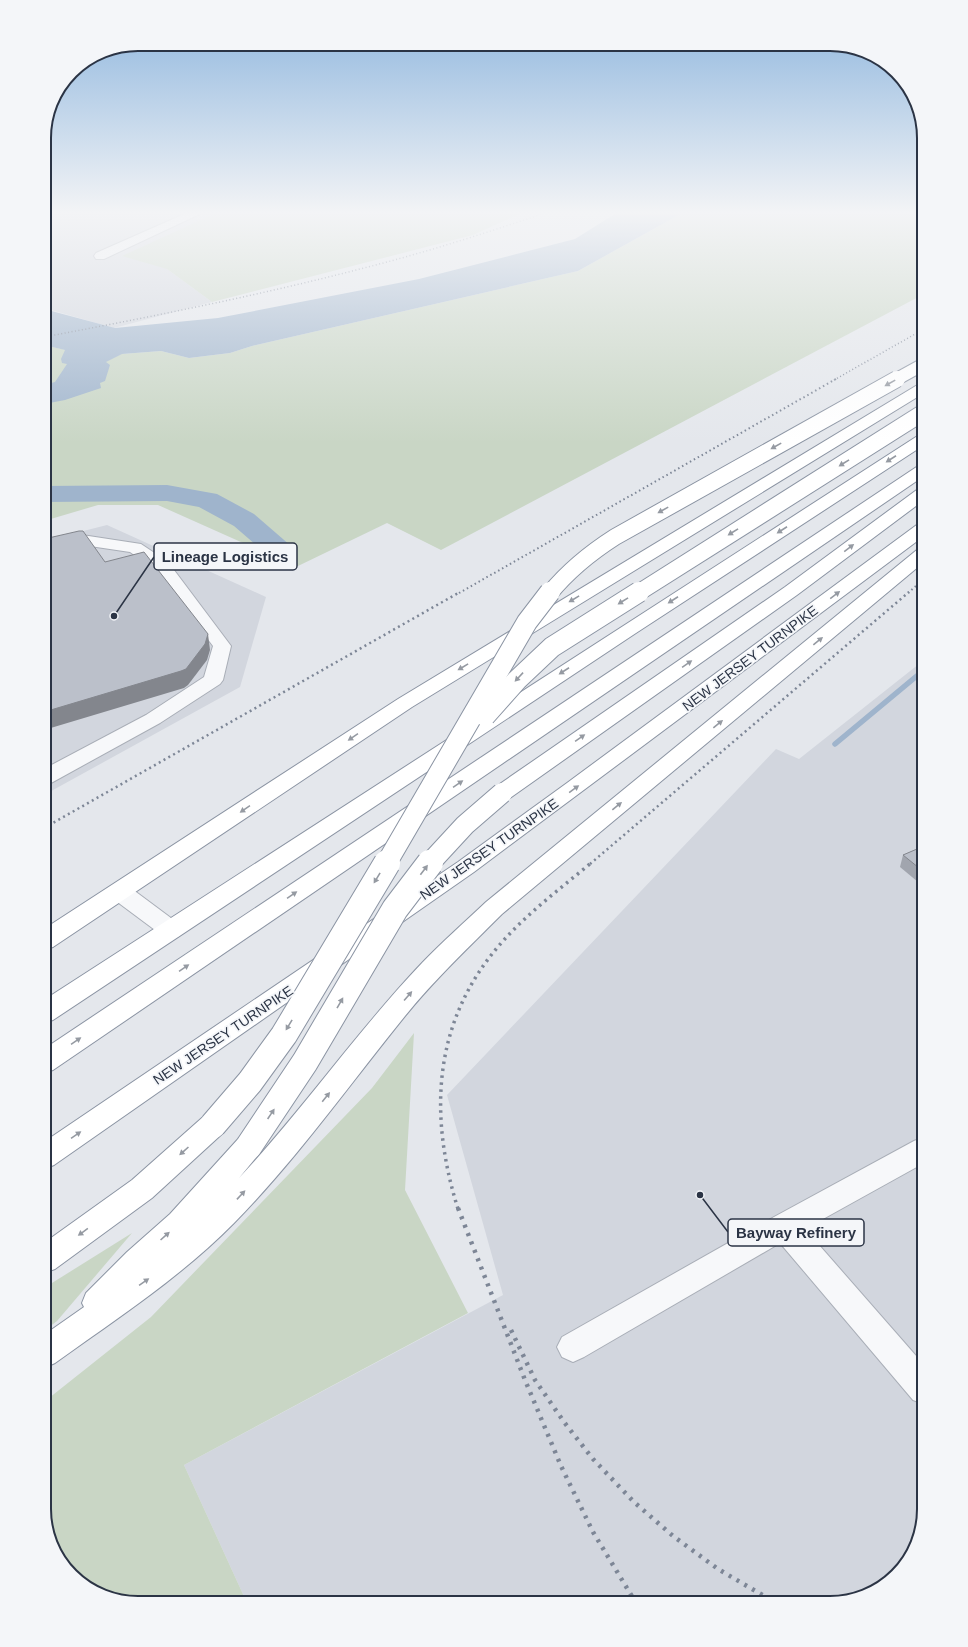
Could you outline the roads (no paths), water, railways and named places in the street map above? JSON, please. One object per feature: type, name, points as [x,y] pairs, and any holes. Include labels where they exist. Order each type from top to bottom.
[{"type":"highway","points":[[51,1255],[142,1189],[213,1125],[250,1082],[284,1034],[434,784],[528,622],[546,597],[567,573],[589,554],[615,537],[917,368]]},
{"type":"highway","points":[[51,936],[120,892],[405,703],[917,391]]},
{"type":"highway","points":[[434,784],[497,700],[526,670],[552,647],[917,416]]},
{"type":"highway","points":[[51,1008],[629,629],[917,443]]},
{"type":"highway","points":[[51,1058],[917,474]]},
{"type":"highway","points":[[51,1342],[91,1308],[180,1222],[228,1171],[249,1146],[305,1062],[395,909],[428,865],[465,825],[502,793],[791,591],[917,497]]},
{"type":"highway","name":"NEW JERSEY TURNPIKE","points":[[51,1152],[466,867],[917,533]]},
{"type":"highway","points":[[51,1348],[158,1272],[223,1215],[272,1162],[397,1008],[431,969],[494,908],[917,559]]},
{"type":"lane","points":[[51,548],[82,540],[135,548],[162,566],[222,646],[213,680],[153,720],[51,774]]},
{"type":"lane","points":[[120,892],[171,930]]},
{"type":"lane","points":[[573,1347],[784,1226],[917,1153]]},
{"type":"lane","points":[[784,1226],[917,1381]]},
{"type":"water","points":[[368,289],[500,289],[252,346],[230,353],[189,358],[161,351],[122,354],[106,362],[110,365],[105,381],[100,383],[101,388],[65,400],[51,403],[51,383],[55,382],[67,364],[62,363],[61,359],[65,350],[51,347],[51,311],[115,328],[218,318]]},
{"type":"waterway","points":[[51,494],[167,493],[207,500],[244,520],[281,552]]},
{"type":"waterway","points":[[835,744],[917,676]]},
{"type":"railway","points":[[51,336],[203,306],[278,289]]},
{"type":"railway","points":[[834,380],[917,333]]},
{"type":"railway","points":[[459,593],[836,379]]},
{"type":"railway","points":[[908,593],[917,585]]},
{"type":"railway","points":[[51,824],[460,592]]},
{"type":"railway","points":[[590,864],[909,592]]},
{"type":"railway","points":[[458,1209],[448,1173],[443,1138],[441,1103],[443,1068],[450,1035],[462,1002],[480,971],[513,930],[534,910],[591,863]]},
{"type":"railway","points":[[458,1208],[525,1380],[561,1466],[593,1532],[632,1596]]},
{"type":"railway","points":[[511,1330],[535,1380],[564,1422],[593,1459],[634,1502],[673,1536],[718,1569],[764,1596]]},
{"type":"place","name":"Lineage Logistics","points":[[114,616]]},
{"type":"place","name":"Bayway Refinery","points":[[700,1195]]}]
